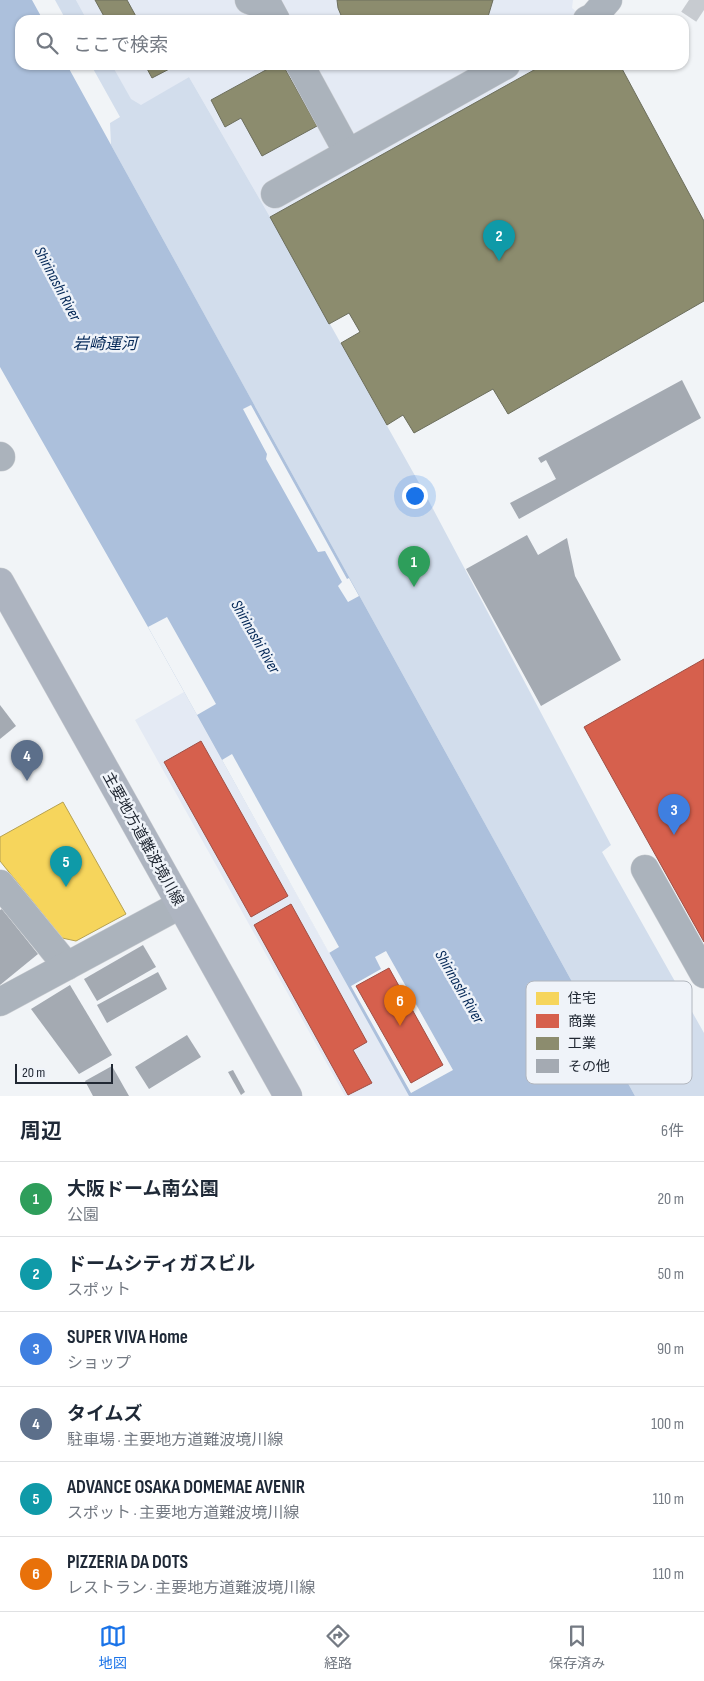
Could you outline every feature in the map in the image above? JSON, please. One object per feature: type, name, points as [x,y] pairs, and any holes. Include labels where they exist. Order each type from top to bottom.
[{"type":"main road","name":"主要地方道難波境川線","points":[[0,582],[180,905],[281,1094]]},
{"type":"street","points":[[249,0],[269,8],[273,15]]},
{"type":"street","points":[[595,15],[608,0]]},
{"type":"street","points":[[303,70],[348,153]]},
{"type":"street","points":[[275,194],[497,70]]},
{"type":"street","points":[[645,869],[704,974]]},
{"type":"street","points":[[0,884],[67,966]]},
{"type":"street","points":[[0,1002],[180,905]]},
{"type":"shaded area","points":[[55,0],[76,0],[84,15],[63,15]]},
{"type":"shaded area","points":[[76,0],[573,0],[572,8],[580,15],[84,15]]},
{"type":"shaded area","points":[[94,70],[115,70],[131,99],[141,105],[189,77],[423,490],[611,845],[602,852],[675,981],[572,981],[111,145],[110,123],[120,117]]},
{"type":"shaded area","points":[[115,70],[534,70],[270,217],[189,77],[141,106],[131,100]]},
{"type":"shaded area","points":[[184,692],[409,1096],[345,1096],[135,720]]},
{"type":"shaded area","points":[[692,1012],[704,1033],[704,1096],[635,1096],[628,1084],[692,1084]]},
{"type":"water","name":"岩崎運河","points":[[0,0],[32,0],[40,15],[15,15],[15,70],[70,70],[572,981],[526,981],[526,1084],[628,1084],[635,1096],[409,1096],[148,627],[0,367]]},
{"type":"pier","points":[[251,405],[347,579],[349,578],[359,596],[348,602],[338,586],[342,582],[325,551],[318,552],[266,459],[267,454],[243,409]]},
{"type":"pier","points":[[167,617],[216,704],[197,715],[148,627]]},
{"type":"pier","points":[[232,754],[339,947],[329,953],[222,760]]},
{"type":"pier","points":[[386,951],[453,1070],[411,1093],[351,986],[381,969],[375,957]]},
{"type":"building: 住宅","points":[[63,802],[126,914],[76,941],[62,938],[0,861],[0,837]]},
{"type":"building: 商業","points":[[704,659],[704,942],[584,727]]},
{"type":"building: 商業","points":[[201,741],[288,896],[251,917],[164,762]]},
{"type":"building: 商業","points":[[291,904],[367,1042],[353,1050],[372,1083],[348,1095],[254,925]]},
{"type":"building: 商業","points":[[389,968],[443,1065],[411,1083],[356,986]]},
{"type":"building: 工業","points":[[95,0],[127,0],[135,15],[103,15]]},
{"type":"building: 工業","points":[[337,0],[493,0],[488,15],[341,15]]},
{"type":"building: 工業","points":[[148,70],[167,70],[152,78]]},
{"type":"building: 工業","points":[[266,70],[286,70],[317,126],[262,156],[241,118],[225,127],[211,100]]},
{"type":"building: 工業","points":[[534,70],[623,70],[704,221],[704,301],[508,414],[493,389],[414,433],[403,415],[387,425],[341,343],[360,332],[349,313],[329,324],[270,217]]},
{"type":"building: その他","points":[[682,380],[701,418],[519,519],[510,503],[556,479],[546,460],[541,463],[538,458]]},
{"type":"building: その他","points":[[527,535],[538,555],[567,538],[575,576],[621,660],[541,706],[466,569]]},
{"type":"building: その他","points":[[0,705],[16,726],[0,739]]},
{"type":"building: その他","points":[[2,909],[38,954],[0,985],[0,910]]},
{"type":"building: その他","points":[[143,945],[156,967],[97,1001],[84,979]]},
{"type":"building: その他","points":[[158,972],[167,989],[107,1023],[97,1005]]},
{"type":"building: その他","points":[[70,985],[112,1055],[79,1074],[31,1009]]},
{"type":"building: その他","points":[[187,1035],[201,1057],[149,1089],[135,1067]]},
{"type":"building: その他","points":[[112,1066],[129,1096],[93,1096],[85,1081]]},
{"type":"building: その他","points":[[233,1070],[245,1092],[241,1095],[228,1072]]},
{"type":"tunnel","points":[[689,0],[704,10]]},
{"type":"place","name":"ドームシティガスビル","points":[[499,261]]},
{"type":"place","name":"大阪ドーム南公園","points":[[414,587]]},
{"type":"place","name":"タイムズ","points":[[27,781]]},
{"type":"place","name":"SUPER VIVA Home","points":[[674,835]]},
{"type":"place","name":"ADVANCE OSAKA DOMEMAE AVENIR","points":[[66,887]]},
{"type":"place","name":"PIZZERIA DA DOTS","points":[[400,1026]]},
{"type":"water label","name":"Shirinashi River","points":[[57,284]]},
{"type":"water label","name":"Shirinashi River","points":[[255,637]]},
{"type":"water label","name":"Shirinashi River","points":[[459,987]]}]
